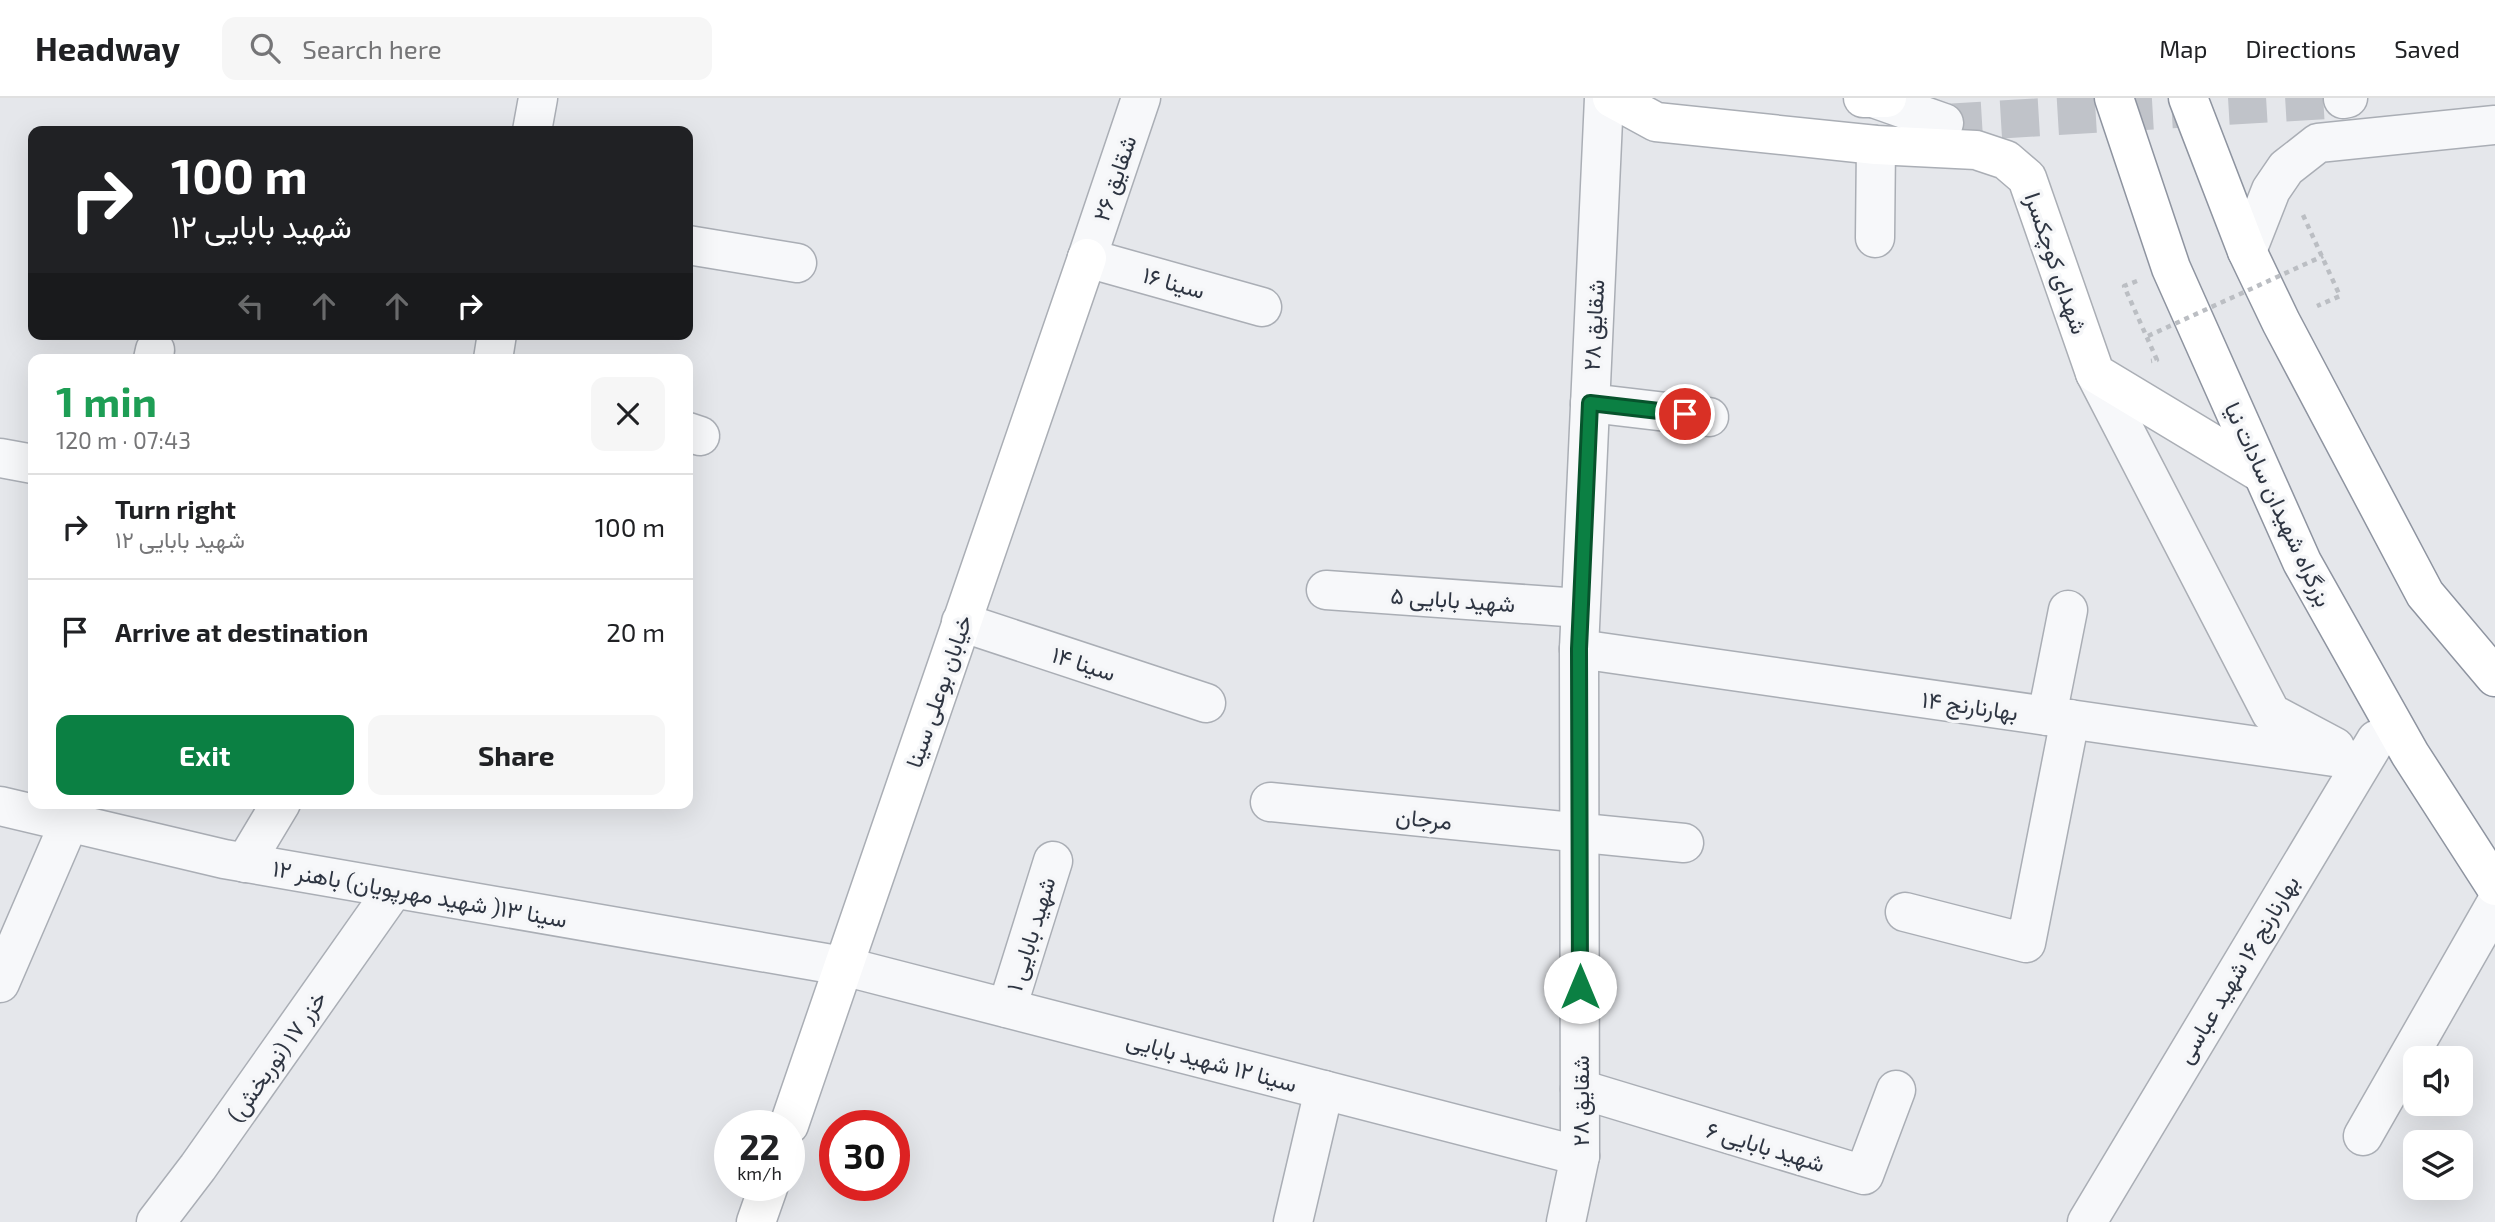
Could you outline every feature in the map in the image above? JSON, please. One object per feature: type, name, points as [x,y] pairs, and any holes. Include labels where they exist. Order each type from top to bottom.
[{"type":"main road","name":"شهدای کوچکسرا","points":[[1612,98],[1656,122],[1876,145],[1976,150],[2006,160],[2027,178],[2095,373]]},
{"type":"main road","name":"بزرگراه شهیدان سادات نیا","points":[[2114,98],[2171,268],[2301,562],[2410,754],[2495,886]]},
{"type":"main road","points":[[2188,98],[2247,251],[2281,322],[2425,594],[2495,677]]},
{"type":"main road","name":"خیابان بوعلی سینا","points":[[794,1110],[1087,258]]},
{"type":"main road","points":[[2095,373],[2261,473]]},
{"type":"main road","points":[[756,1222],[763,1201]]},
{"type":"street","points":[[533,126],[538,98]]},
{"type":"street","name":"شقایق ۲۶","points":[[1087,258],[1141,98]]},
{"type":"street","name":"شقایق ۲۸","points":[[1566,1222],[1580,1156],[1579,649],[1604,98]]},
{"type":"street","points":[[1875,98],[1944,123],[1876,145],[1875,238]]},
{"type":"street","points":[[2343,99],[2348,98]]},
{"type":"street","points":[[2247,251],[2271,190],[2286,168],[2318,143],[2495,125]]},
{"type":"street","points":[[693,246],[797,263]]},
{"type":"street","name":"سینا ۱۶","points":[[1087,258],[1262,307]]},
{"type":"street","points":[[2095,373],[2271,713],[2362,761]]},
{"type":"street","points":[[1590,403],[1709,417]]},
{"type":"street","points":[[0,458],[28,463]]},
{"type":"street","name":"شهید بابایی ۵","points":[[1326,590],[1580,608]]},
{"type":"street","points":[[1905,912],[2026,943],[2058,717],[2068,610]]},
{"type":"street","name":"سینا ۱۴","points":[[961,622],[1206,703]]},
{"type":"street","name":"بهارنارنج ۱۴","points":[[1579,649],[2362,761]]},
{"type":"street","name":"بهارنارنج ۱۶ شهید عباسی","points":[[2087,1222],[2362,761],[2390,719]]},
{"type":"street","name":"مرجان","points":[[1270,802],[1684,843]]},
{"type":"street","name":"سینا ۱۳( شهید مهرپویان) باهنر ۱۲","points":[[0,806],[55,814],[245,863],[843,966]]},
{"type":"street","points":[[245,863],[277,809]]},
{"type":"street","points":[[0,983],[55,814]]},
{"type":"street","name":"شهید بابایی ۱","points":[[1006,1008],[1053,861]]},
{"type":"street","name":"خزر ۱۷ (نوربخش)","points":[[156,1222],[198,1167],[394,889]]},
{"type":"street","points":[[2363,1136],[2495,905]]},
{"type":"street","name":"سینا ۱۲ شهید بابایی","points":[[843,966],[1580,1156]]},
{"type":"street","name":"شهید بابایی ۶","points":[[1580,1089],[1864,1175],[1896,1090]]},
{"type":"street","points":[[1293,1222],[1324,1090]]},
{"type":"path","points":[[2304,218],[2340,296]]},
{"type":"path","points":[[2148,336],[2323,256]]},
{"type":"path","points":[[2124,286],[2157,360]]},
{"type":"tunnel","points":[[1944,123],[2343,99]]},
{"type":"route","points":[[1580,987],[1579,649],[1590,403],[1685,414]]}]
